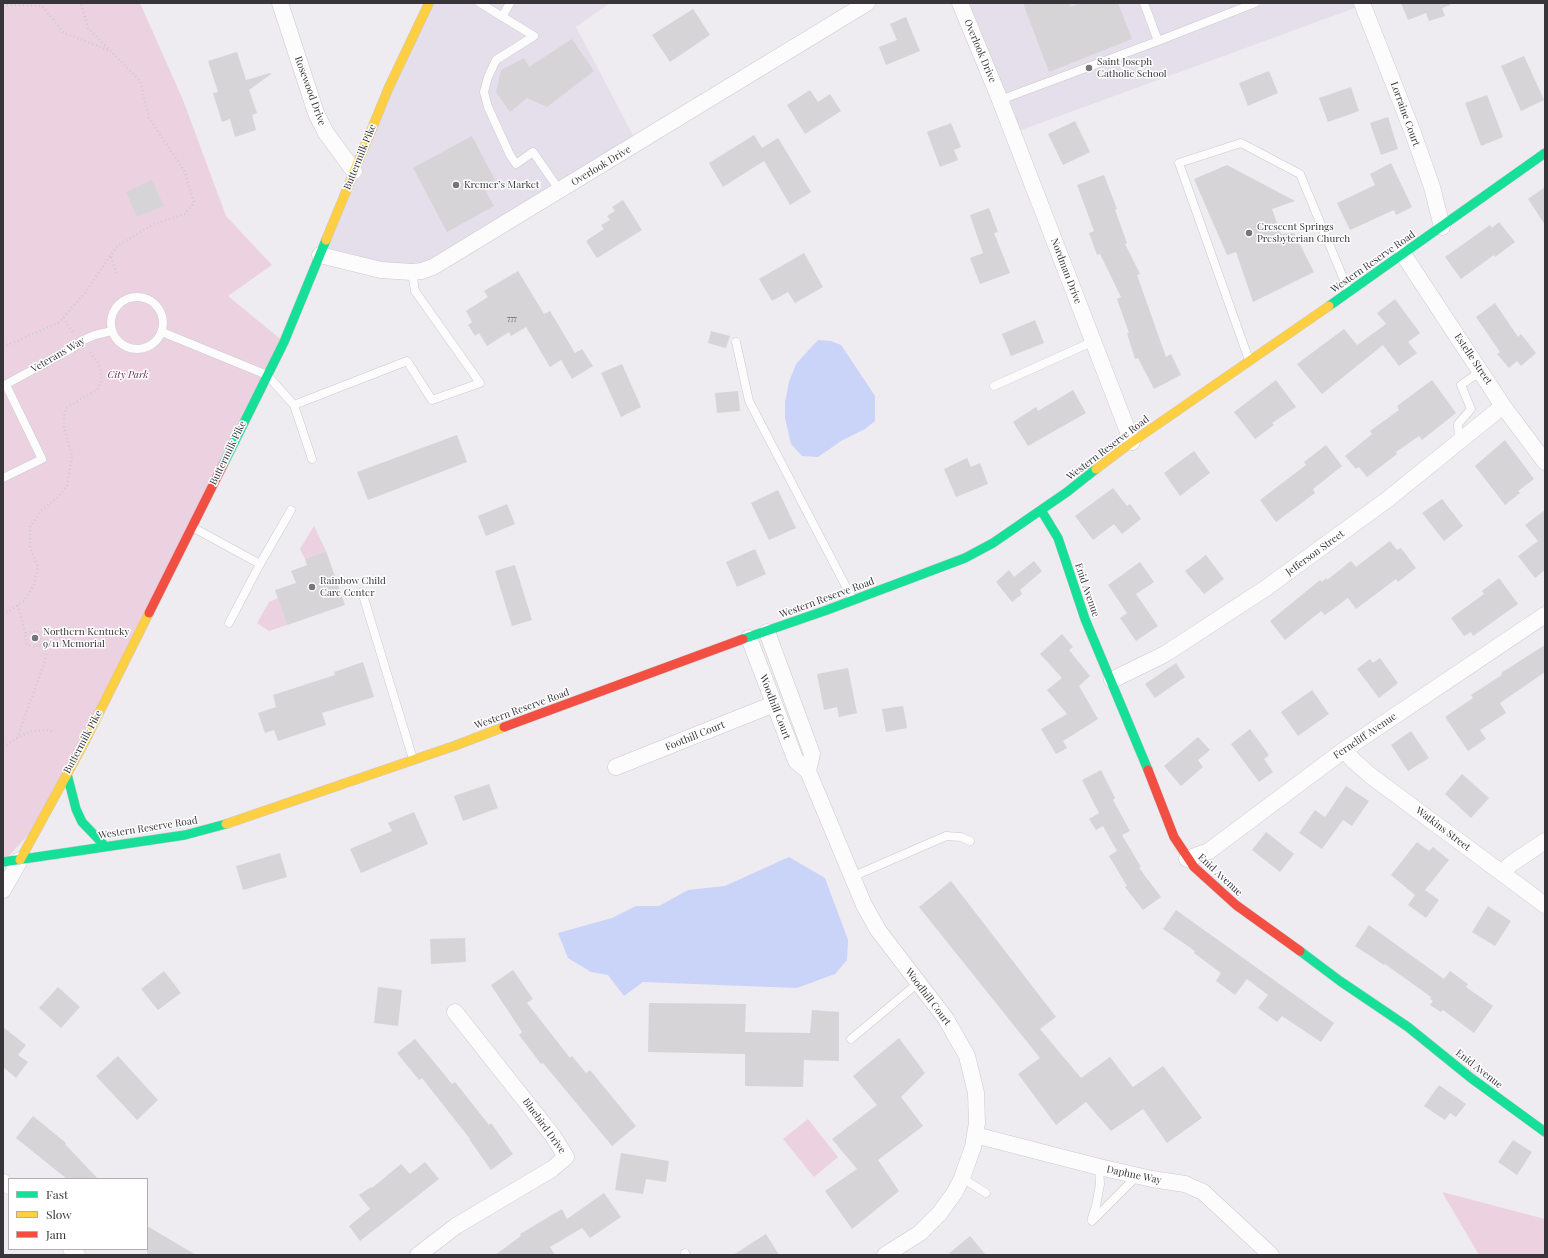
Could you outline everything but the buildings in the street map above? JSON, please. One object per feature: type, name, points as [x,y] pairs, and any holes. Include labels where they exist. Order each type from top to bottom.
[{"type":"street","name":"Rosewood Drive","points":[[280,3],[316,113],[326,134],[354,171]]},
{"type":"street","name":"Buttermilk Pike","points":[[3,890],[84,743],[284,342],[389,87],[429,3]]},
{"type":"street","name":"Overlook Drive","points":[[320,255],[381,270],[412,272],[422,271],[433,267],[868,3]]},
{"type":"street","name":"Overlook Drive","points":[[960,3],[1000,100]]},
{"type":"street","name":"Lorraine Court","points":[[1362,3],[1413,133],[1432,187],[1442,227]]},
{"type":"street","name":"Nordman Drive","points":[[1000,100],[1132,442]]},
{"type":"street","name":"Western Reserve Road","points":[[3,862],[185,835],[234,822],[413,760],[690,658],[767,632],[965,558],[993,543],[1068,492],[1132,442],[1349,294],[1545,153]]},
{"type":"street","name":"Estelle Street","points":[[1403,254],[1503,406],[1545,462]]},
{"type":"street","name":"Jefferson Street","points":[[1112,680],[1165,654],[1266,588],[1377,508],[1503,406]]},
{"type":"street","name":"Enid Avenue","points":[[1041,510],[1058,538],[1085,619],[1142,753],[1174,837],[1187,859],[1236,905],[1340,981],[1408,1027],[1471,1078],[1545,1132]]},
{"type":"street","name":"Ferncliff Avenue","points":[[1187,859],[1209,851],[1344,750],[1545,615]]},
{"type":"street","name":"Woodhill Court","points":[[767,632],[812,754],[808,771]]},
{"type":"street","name":"Woodhill Court","points":[[749,638],[796,761],[808,771],[864,905],[878,930],[946,1019],[967,1056],[976,1093],[976,1123],[973,1148],[962,1178],[939,1214],[920,1233],[886,1255]]},
{"type":"street","name":"Foothill Court","points":[[616,767],[774,704]]},
{"type":"street","name":"Watkins Street","points":[[1344,750],[1371,776],[1545,905]]},
{"type":"street","points":[[67,774],[76,809],[82,822],[105,846]]},
{"type":"street","points":[[1502,873],[1511,864],[1545,841]]},
{"type":"street","name":"Bluebird Drive","points":[[418,1255],[456,1226],[552,1169],[566,1157],[553,1136],[455,1012]]},
{"type":"street","name":"Daphne Way","points":[[975,1134],[1099,1167],[1137,1176],[1185,1184],[1203,1192],[1271,1255]]},
{"type":"lane","points":[[480,3],[534,36],[496,60],[488,77],[484,92],[488,107],[510,155],[516,164],[533,152],[560,190]]},
{"type":"lane","points":[[502,17],[510,3]]},
{"type":"lane","points":[[1144,3],[1158,41]]},
{"type":"lane","points":[[1000,100],[1255,3]]},
{"type":"lane","points":[[1250,361],[1179,163],[1241,143],[1300,174],[1349,294]]},
{"type":"lane","points":[[294,405],[406,361],[432,400],[480,383],[415,291],[412,272]]},
{"type":"lane","points":[[141,297],[150,300],[157,306],[162,318],[162,332],[158,339],[145,348],[129,348],[116,338],[112,331],[111,323],[117,307],[128,299],[141,297]]},
{"type":"lane","name":"Veterans Way","points":[[3,478],[42,459],[4,386],[72,349],[81,341],[95,335],[112,331]]},
{"type":"lane","points":[[162,332],[267,375],[294,405],[312,459]]},
{"type":"lane","points":[[994,386],[1094,341]]},
{"type":"lane","points":[[736,342],[749,401],[853,600]]},
{"type":"lane","points":[[1459,442],[1458,424],[1471,409],[1461,385],[1481,371]]},
{"type":"lane","points":[[229,623],[260,564],[291,510]]},
{"type":"lane","points":[[192,527],[260,564]]},
{"type":"lane","points":[[362,592],[413,760]]},
{"type":"lane","points":[[852,878],[861,872],[946,836],[961,837],[970,842]]},
{"type":"lane","points":[[851,1039],[918,983]]},
{"type":"lane","points":[[1099,1167],[1100,1184],[1092,1221],[1137,1176]]},
{"type":"lane","points":[[962,1178],[986,1193]]},
{"type":"path","points":[[3,347],[58,322],[84,294],[117,246],[154,224],[185,214],[194,202],[185,172],[149,118],[140,81],[88,28],[81,3]]},
{"type":"path","points":[[3,5],[42,6],[64,33],[110,51]]},
{"type":"path","points":[[110,256],[117,274]]},
{"type":"path","points":[[3,616],[24,601],[34,584],[38,567],[30,547],[30,527],[42,510],[56,499],[67,486],[72,456],[64,427],[66,408],[97,390],[101,382],[101,372],[98,363],[63,318]]},
{"type":"path","points":[[18,605],[27,645],[35,647],[41,639],[37,631],[25,633]]},
{"type":"path","points":[[17,738],[45,661],[46,651],[38,643]]},
{"type":"path","points":[[3,747],[32,731],[46,730],[55,732]]},
{"type":"shaded area","points":[[429,3],[610,3],[576,27],[637,143],[422,271],[320,255]]},
{"type":"shaded area","name":"Saint Joseph Catholic School","points":[[960,3],[1362,3],[1363,5],[1013,133]]},
{"type":"green space","name":"City Park","points":[[3,3],[140,3],[183,100],[226,216],[272,265],[228,296],[284,342],[43,819],[3,862]]},
{"type":"green space","points":[[314,526],[326,551],[305,559],[300,549]]},
{"type":"green space","points":[[278,598],[287,625],[269,631],[257,623],[269,602]]},
{"type":"green space","points":[[808,1119],[838,1157],[814,1177],[783,1139]]},
{"type":"green space","points":[[1442,1192],[1545,1219],[1545,1255],[1479,1255]]},
{"type":"water","points":[[818,340],[831,341],[841,345],[875,396],[875,421],[865,429],[841,441],[818,457],[802,456],[791,444],[785,418],[785,402],[789,382],[796,364]]},
{"type":"water","points":[[789,857],[825,878],[848,940],[847,960],[835,974],[797,988],[643,982],[624,996],[608,975],[591,972],[568,958],[558,933],[612,918],[636,906],[659,906],[688,890],[725,886]]},
{"type":"traffic: fast","points":[[1329,306],[1545,153]]},
{"type":"traffic: fast","points":[[223,465],[284,342],[326,240]]},
{"type":"traffic: fast","points":[[743,639],[827,610],[965,558],[993,543],[1067,492],[1096,469]]},
{"type":"traffic: fast","points":[[1041,510],[1058,538],[1085,619],[1148,770]]},
{"type":"traffic: fast","points":[[67,774],[76,809],[82,822],[105,846]]},
{"type":"traffic: fast","points":[[3,862],[185,835],[226,824]]},
{"type":"traffic: fast","points":[[1300,951],[1340,981],[1408,1027],[1471,1078],[1545,1132]]},
{"type":"traffic: slow","points":[[326,240],[389,87],[429,3]]},
{"type":"traffic: slow","points":[[1096,469],[1132,442],[1329,306]]},
{"type":"traffic: slow","points":[[20,860],[84,743],[149,613]]},
{"type":"traffic: slow","points":[[226,824],[454,746],[504,727]]},
{"type":"traffic: jam","points":[[149,613],[223,465]]},
{"type":"traffic: jam","points":[[504,727],[743,639]]},
{"type":"traffic: jam","points":[[1148,770],[1174,837],[1194,867],[1236,905],[1300,951]]},
{"type":"place","name":"Saint Joseph Catholic School","points":[[1089,68]]},
{"type":"place","name":"Kremer’s Market","points":[[456,185]]},
{"type":"place","name":"Crescent Springs Presbyterian Church","points":[[1249,233]]},
{"type":"place","name":"Rainbow Child Care Center","points":[[312,587]]},
{"type":"place","name":"Northern Kentucky 9/11 Memorial","points":[[35,638]]}]
